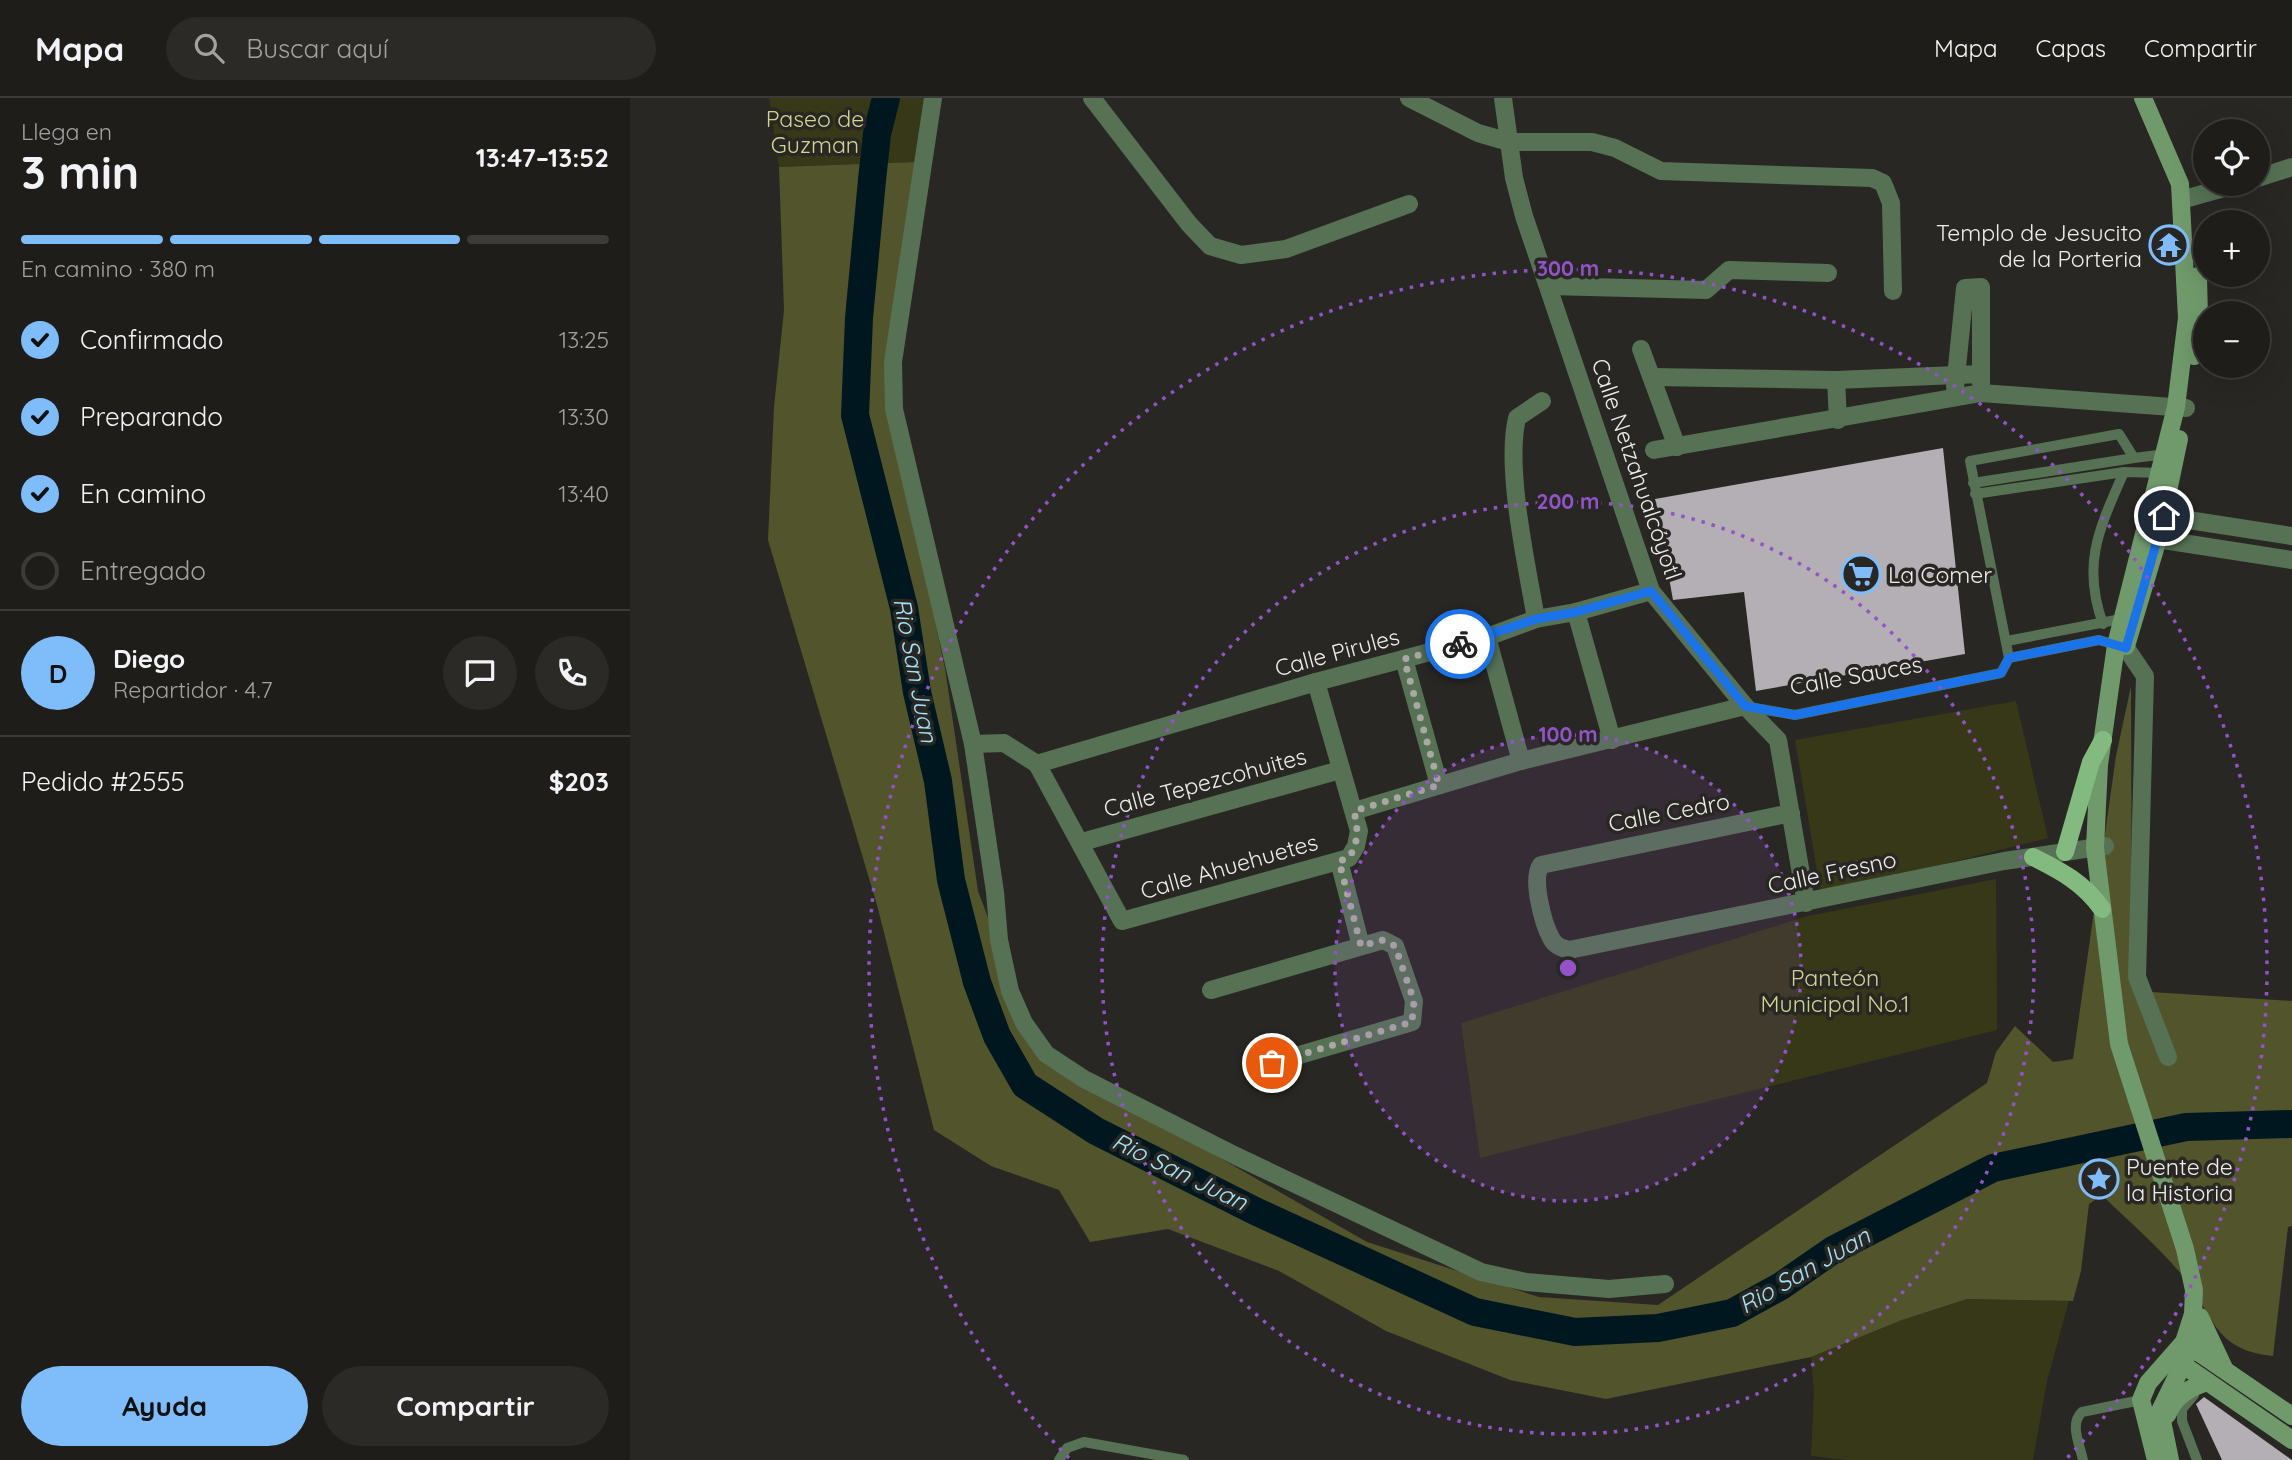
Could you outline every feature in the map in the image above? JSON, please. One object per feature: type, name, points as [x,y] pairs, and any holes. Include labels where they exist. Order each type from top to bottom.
[{"type":"main road","points":[[2143,98],[2187,198]]},
{"type":"main road","points":[[2155,98],[2187,198],[2199,319],[2157,515],[2121,646],[2103,740],[2100,847],[2102,909],[2124,1041],[2203,1296],[2200,1317],[2188,1345],[2171,1365],[2148,1382],[2141,1399],[2156,1460]]},
{"type":"main road","points":[[2124,1041],[2100,847],[2121,646],[2121,619],[2151,538]]},
{"type":"main road","points":[[2065,852],[2091,762],[2103,740]]},
{"type":"main road","points":[[2033,857],[2066,873],[2091,894],[2102,909]]},
{"type":"main road","points":[[2188,1247],[2194,1290],[2188,1345]]},
{"type":"main road","points":[[2200,1317],[2226,1371]]},
{"type":"main road","points":[[2188,1345],[2292,1416]]},
{"type":"main road","points":[[2171,1365],[2209,1383],[2292,1440]]},
{"type":"main road","points":[[2170,1460],[2161,1428],[2160,1411],[2168,1391],[2171,1365]]},
{"type":"main road","points":[[2161,1428],[2173,1400],[2189,1389],[2209,1383]]},
{"type":"street","points":[[933,98],[893,362],[894,409],[973,744],[995,891],[999,940],[1010,991],[1024,1023],[1046,1054],[1084,1079],[1236,1156],[1481,1272],[1526,1282],[1609,1289],[1665,1284]]},
{"type":"street","points":[[1092,98],[1189,224],[1210,246],[1241,255],[1286,250],[1409,204]]},
{"type":"street","points":[[1409,98],[1478,133],[1508,142],[1592,142],[1615,148],[1661,171],[1872,178],[1883,183],[1891,203],[1893,291]]},
{"type":"street","name":"Calle Netzahualcóyotl","points":[[1503,98],[1508,142],[1524,216],[1651,591],[1745,706],[1778,740],[1807,903]]},
{"type":"street","points":[[2270,174],[2292,167]]},
{"type":"street","points":[[2187,198],[2194,196]]},
{"type":"street","points":[[1549,286],[1706,290],[1729,270],[1828,273]]},
{"type":"street","points":[[1955,397],[1965,288],[1980,287],[1981,393]]},
{"type":"street","points":[[1641,349],[1677,447]]},
{"type":"street","points":[[1652,377],[1836,380],[1981,373]]},
{"type":"street","points":[[1836,380],[1838,421]]},
{"type":"street","points":[[1654,450],[1838,421],[1981,393],[2181,407]]},
{"type":"street","points":[[1536,619],[1522,538],[1513,436],[1517,418],[1542,401]]},
{"type":"street","points":[[2157,515],[2292,536]]},
{"type":"street","points":[[2151,538],[2292,560]]},
{"type":"street","name":"Calle Pirules","points":[[1037,764],[1316,682],[1488,637],[1536,619],[1576,612],[1651,591]]},
{"type":"street","points":[[1576,612],[1612,740]]},
{"type":"street","points":[[1488,637],[1521,761]]},
{"type":"street","points":[[2121,646],[2145,676],[2137,977],[2168,1057]]},
{"type":"street","points":[[1404,659],[1439,785]]},
{"type":"street","points":[[1316,682],[1359,831],[1356,846],[1344,859],[1361,946]]},
{"type":"street","name":"Calle Sauces","points":[[1354,811],[1521,761],[1745,706]]},
{"type":"street","points":[[973,744],[1004,743],[1037,764],[1082,842]]},
{"type":"street","name":"Calle Tepezcohuites","points":[[1082,842],[1340,770]]},
{"type":"street","name":"Calle Cedro","points":[[1569,950],[1559,947],[1552,939],[1535,883],[1535,872],[1541,864],[1791,813]]},
{"type":"street","name":"Calle Ahuehuetes","points":[[1082,842],[1122,921],[1344,859]]},
{"type":"street","name":"Calle Fresno","points":[[1569,950],[2033,857],[2100,847]]},
{"type":"street","points":[[1212,990],[1383,940],[1395,946],[1414,1001],[1412,1022],[1272,1063]]},
{"type":"lane","points":[[2009,658],[1970,461],[2119,434],[2133,458]]},
{"type":"lane","points":[[1974,488],[2133,458],[2170,454]]},
{"type":"lane","points":[[1974,488],[2124,471],[2166,473]]},
{"type":"lane","points":[[2103,624],[2095,603],[2091,573],[2096,540],[2124,471]]},
{"type":"lane","points":[[2007,641],[2121,619]]},
{"type":"lane","name":"Calle Sauces","points":[[1745,706],[1795,715],[2001,673],[2009,658],[2099,640],[2121,646]]},
{"type":"lane","points":[[2197,1460],[2182,1421],[2182,1409],[2188,1399],[2209,1383]]},
{"type":"lane","points":[[2083,1460],[2075,1426],[2077,1417],[2082,1412],[2141,1399]]},
{"type":"lane","points":[[1059,1460],[1067,1448],[1084,1442],[1184,1460]]},
{"type":"green space","name":"Paseo de Guzman","points":[[769,98],[927,98],[916,162],[779,167]]},
{"type":"green space","points":[[916,162],[885,389],[945,668],[978,891],[1042,1061],[1180,1135],[1367,1242],[1539,1297],[1658,1305],[1987,1083],[1996,1052],[2015,1026],[2053,1062],[2073,1059],[2116,756],[2131,686],[2132,979],[2151,992],[2292,1001],[2292,1226],[2288,1227],[2273,1356],[2237,1346],[2225,1337],[2173,1264],[2102,1195],[2089,1204],[2081,1271],[2073,1301],[1967,1299],[1902,1320],[1811,1357],[1606,1399],[1510,1380],[1386,1331],[1279,1271],[1168,1229],[1090,1242],[1059,1190],[991,1166],[934,1130],[877,905],[768,540],[774,407],[784,310],[779,167]]},
{"type":"green space","points":[[2016,701],[2048,838],[1821,895],[1795,740]]},
{"type":"green space","name":"Panteón Municipal No.1","points":[[1996,879],[1997,1030],[1480,1158],[1461,1023],[1808,916]]},
{"type":"green space","points":[[1967,1299],[2069,1301],[2047,1381],[2033,1460],[1849,1460],[1811,1456],[1814,1393],[1811,1357],[1902,1320]]},
{"type":"building","points":[[1943,448],[1965,654],[1756,691],[1744,592],[1673,600],[1655,499]]},
{"type":"building","points":[[2204,1397],[2292,1460],[2222,1460],[2196,1404]]},
{"type":"waterway","name":"Rio San Juan","points":[[886,98],[877,134],[872,180],[859,318],[855,415],[904,608],[917,692],[938,781],[951,880],[977,982],[997,1036],[1025,1085],[1096,1131],[1255,1211],[1475,1312],[1575,1332],[1658,1328],[1732,1313],[1781,1286],[1833,1250],[1993,1168],[2186,1127],[2292,1124]]},
{"type":"way so far","points":[[1272,1063],[1412,1022],[1414,1001],[1395,946],[1383,940],[1361,946],[1339,861],[1349,858],[1356,846],[1359,831],[1354,811],[1439,785],[1404,659],[1460,644]]},
{"type":"place","name":"Templo de Jesucito de la Porteria","points":[[2169,245]]},
{"type":"place","name":"La Comer","points":[[1861,574]]},
{"type":"place","name":"Puente de la Historia","points":[[2099,1179]]},
{"type":"route","points":[[1460,644],[1536,619],[1576,612],[1651,591],[1745,706],[1795,715],[2001,673],[2009,658],[2099,640],[2126,648],[2164,516]]}]
